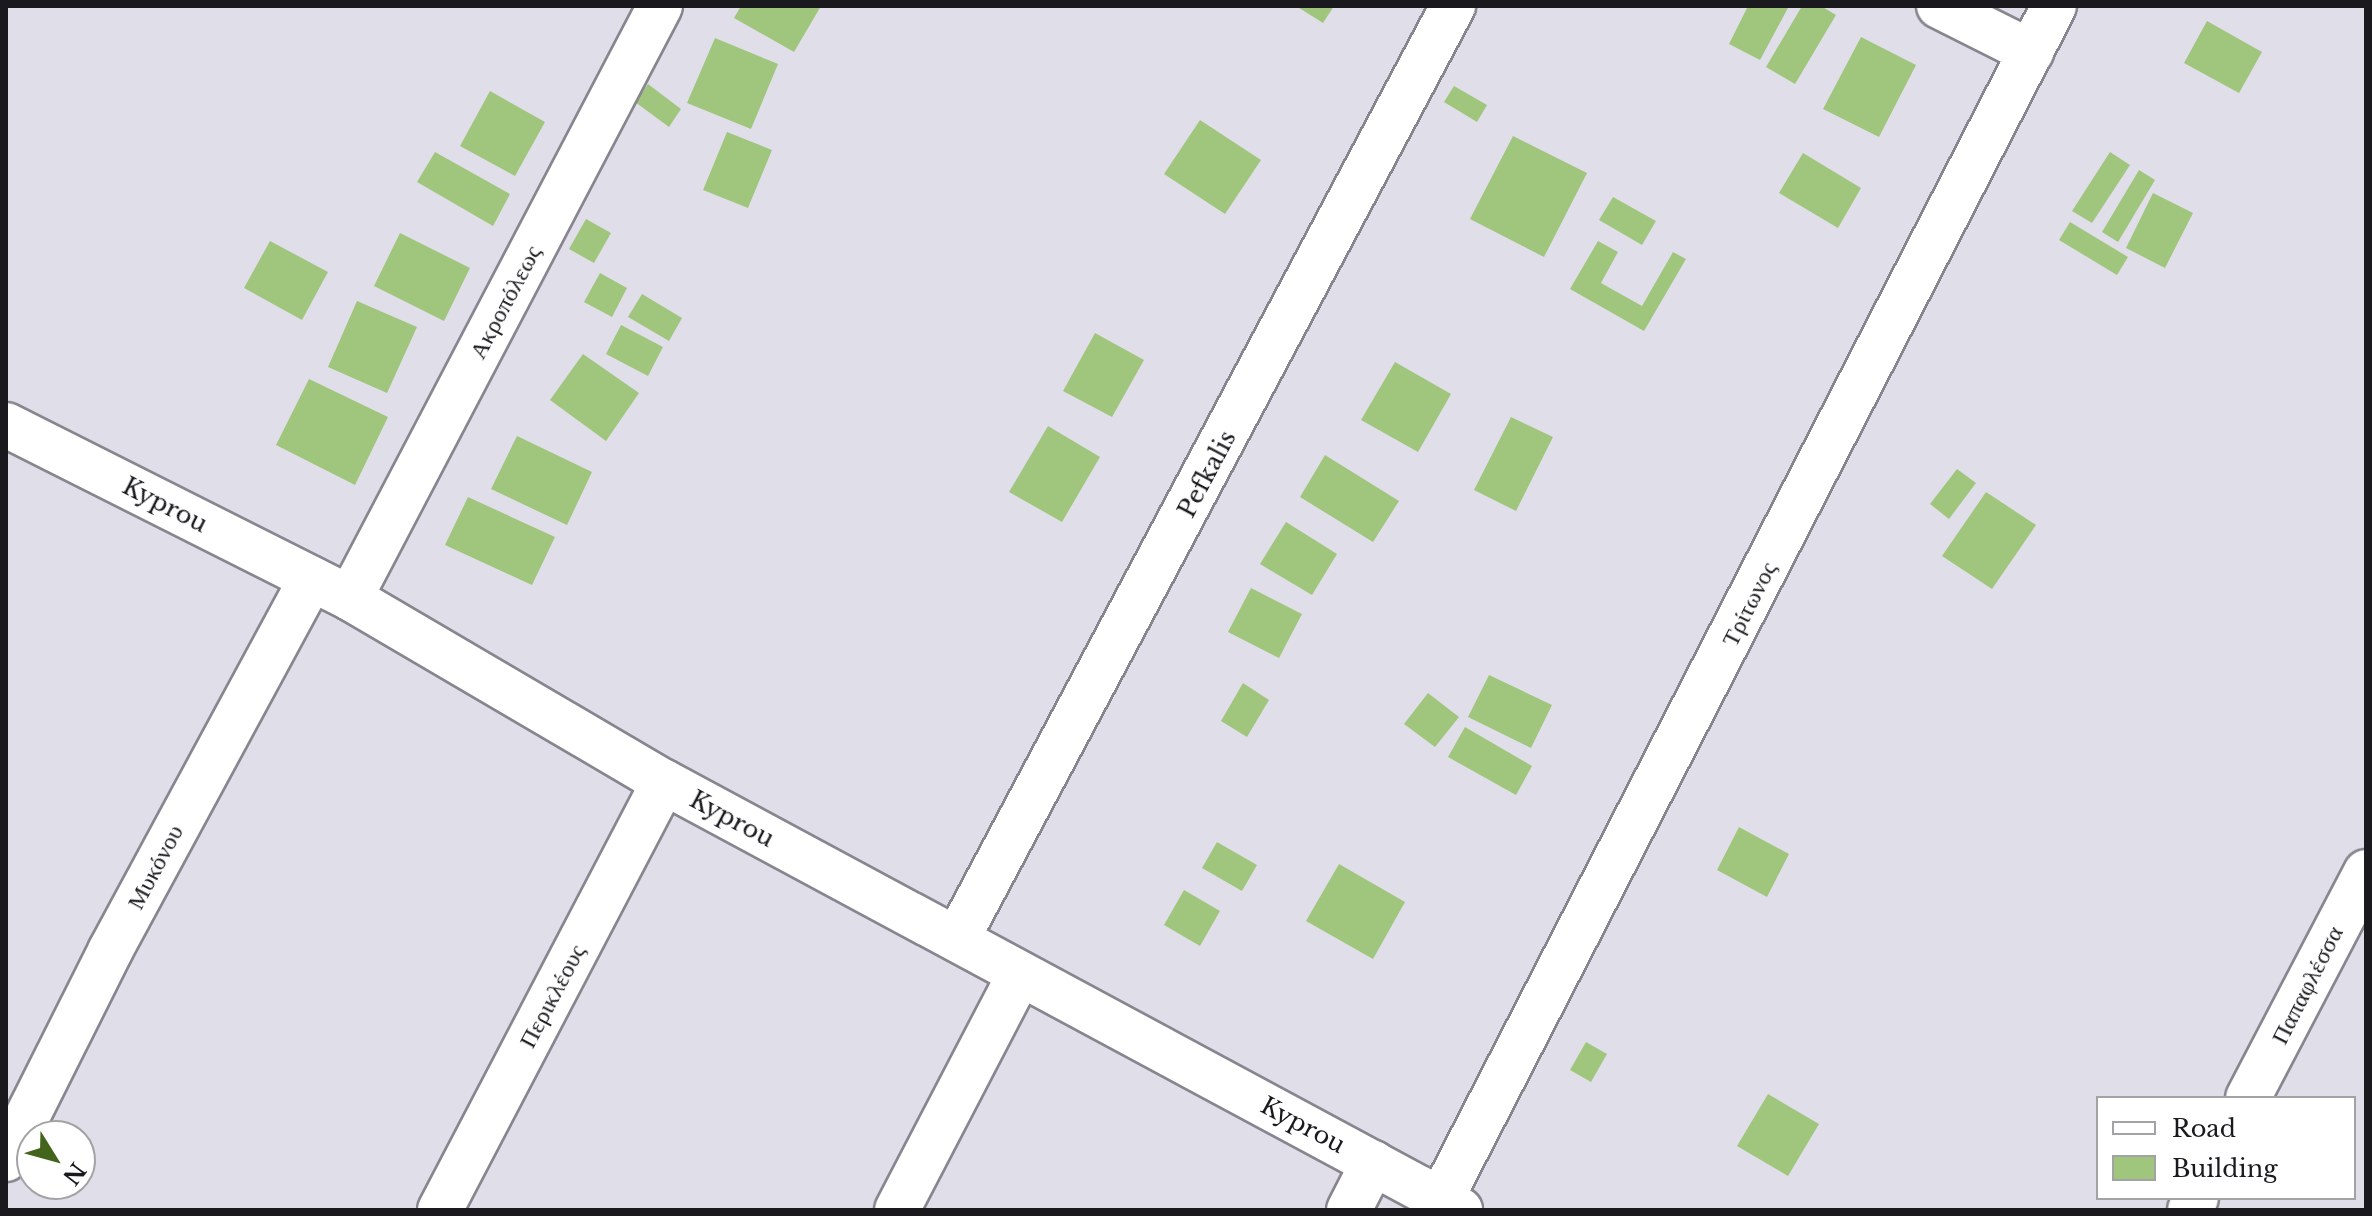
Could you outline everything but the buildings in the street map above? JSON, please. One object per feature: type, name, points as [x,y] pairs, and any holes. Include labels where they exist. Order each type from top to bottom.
[{"type":"street","name":"Ακροπόλεως","points":[[350,598],[660,6]]},
{"type":"street","name":"Pefkalis","points":[[957,939],[1453,6]]},
{"type":"street","points":[[1939,6],[2031,52]]},
{"type":"street","name":"Τρίτωνος","points":[[1450,1205],[2054,6]]},
{"type":"street","name":"Kyprou","points":[[6,425],[350,598],[664,782],[1450,1205]]},
{"type":"street","name":"Μυκόνου","points":[[6,1159],[110,951],[311,579]]},
{"type":"street","name":"Περικλέους","points":[[440,1210],[664,782]]},
{"type":"street","name":"Παπαφλέσσα","points":[[2249,1096],[2366,872]]},
{"type":"street","points":[[897,1210],[1020,974]]},
{"type":"street","points":[[1349,1210],[1373,1163]]}]
